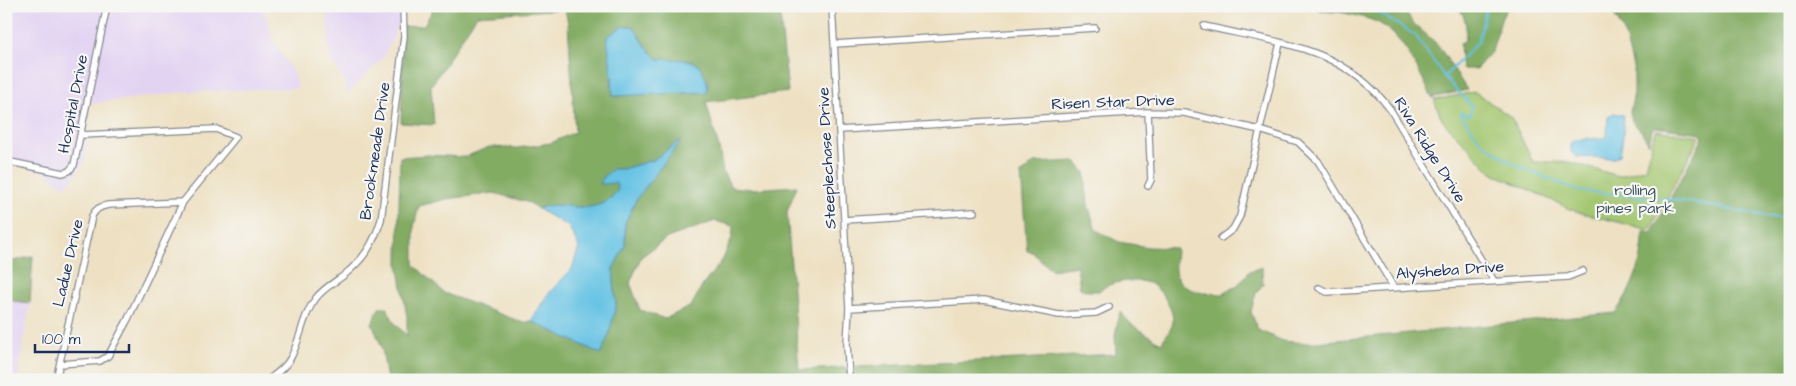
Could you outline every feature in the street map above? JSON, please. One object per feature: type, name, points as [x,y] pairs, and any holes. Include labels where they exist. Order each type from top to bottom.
[{"type":"street","name":"Hospital Drive","points":[[6,161],[62,173],[69,171],[74,165],[106,6]]},
{"type":"street","name":"Brookmeade Drive","points":[[268,380],[281,370],[290,359],[303,324],[316,299],[327,287],[358,262],[376,237],[381,220],[404,36],[403,6]]},
{"type":"street","name":"Steeplechase Drive","points":[[832,6],[849,308],[847,344],[849,380]]},
{"type":"street","name":"Riva Ridge Drive","points":[[1204,26],[1304,49],[1336,62],[1361,78],[1382,99],[1396,119],[1494,281]]},
{"type":"street","points":[[834,44],[1095,28]]},
{"type":"street","points":[[1221,238],[1233,229],[1240,216],[1280,43]]},
{"type":"street","points":[[1148,112],[1151,180],[1148,186]]},
{"type":"street","name":"Risen Star Drive","points":[[839,130],[1148,112],[1184,113],[1260,130],[1298,142],[1318,161],[1394,288]]},
{"type":"street","points":[[60,364],[100,361],[108,356],[128,319],[183,202],[236,137],[216,129],[80,135]]},
{"type":"street","name":"Ladue Drive","points":[[56,380],[92,216],[95,211],[100,207],[108,206],[183,202]]},
{"type":"street","points":[[844,220],[974,212]]},
{"type":"street","name":"Alysheba Drive","points":[[1319,288],[1327,292],[1394,288],[1568,276],[1583,270]]},
{"type":"street","points":[[849,308],[984,300],[1059,315],[1096,313],[1109,306]]},
{"type":"shaded area","points":[[6,6],[263,6],[274,43],[293,72],[298,88],[185,92],[88,104],[85,161],[64,187],[46,172],[6,162]]},
{"type":"shaded area","points":[[326,6],[401,6],[403,27],[394,29],[395,33],[383,58],[347,94],[345,82],[330,58]]},
{"type":"shaded area","points":[[6,300],[30,303],[17,380],[6,380]]},
{"type":"green space","points":[[435,6],[779,6],[788,92],[706,102],[719,148],[723,172],[731,187],[752,189],[797,186],[787,212],[799,370],[1116,354],[1115,335],[1120,311],[1131,324],[1161,343],[1171,327],[1173,317],[1166,300],[1159,290],[1151,284],[1131,281],[1116,283],[1099,291],[1088,291],[1080,288],[1077,266],[1051,270],[1032,252],[1027,251],[1021,174],[1034,163],[1075,161],[1085,172],[1088,205],[1096,230],[1119,242],[1148,247],[1176,248],[1175,271],[1182,284],[1188,288],[1202,293],[1224,294],[1225,291],[1236,287],[1250,271],[1262,267],[1263,284],[1255,295],[1251,312],[1258,330],[1283,341],[1306,343],[1615,313],[1627,295],[1636,275],[1643,242],[1643,231],[1652,232],[1703,138],[1701,133],[1655,127],[1652,129],[1649,144],[1632,121],[1630,112],[1634,93],[1634,71],[1624,32],[1609,6],[1790,6],[1790,380],[387,380],[382,348],[372,323],[379,308],[387,308],[394,322],[407,336],[407,317],[398,263],[400,157],[428,155],[465,157],[489,147],[517,148],[551,143],[575,132],[568,23],[565,9],[477,15],[431,86],[434,125],[401,123],[403,27],[424,25]],"holes":[[[640,36],[647,48],[658,59],[692,61],[708,81],[707,92],[613,96],[607,37]],[[680,141],[636,200],[625,223],[625,245],[613,269],[616,306],[601,354],[531,321],[524,323],[444,293],[414,265],[414,226],[419,206],[447,199],[494,193],[530,203],[538,209],[559,205],[588,207],[608,200],[618,191],[613,169],[623,169],[653,160]],[[715,221],[733,226],[732,238],[723,259],[703,285],[691,306],[665,319],[640,310],[630,283],[641,257],[667,238]]]},
{"type":"green space","points":[[1312,6],[1395,6],[1404,10],[1413,23],[1438,45],[1467,90],[1434,97],[1433,99],[1404,47],[1397,38],[1379,23],[1344,13],[1317,9]]},
{"type":"green space","points":[[1458,6],[1509,6],[1502,17],[1492,51],[1476,69],[1462,69],[1460,44],[1465,40],[1466,26]]},
{"type":"green space","name":"rolling pines park","points":[[1475,92],[1511,117],[1533,162],[1569,162],[1619,176],[1646,168],[1655,130],[1700,136],[1650,230],[1577,212],[1492,173],[1442,120],[1434,100]]},
{"type":"green space","points":[[33,256],[30,303],[6,300],[6,259],[14,261]]},
{"type":"water","points":[[633,26],[647,48],[658,59],[688,60],[699,66],[706,78],[707,92],[613,96],[607,37],[621,27]]},
{"type":"water","points":[[1614,113],[1623,115],[1624,130],[1620,155],[1614,158],[1576,157],[1571,152],[1571,143],[1576,140],[1604,138],[1607,135],[1608,117]]},
{"type":"water","points":[[682,139],[636,200],[625,223],[625,245],[613,269],[616,306],[609,334],[601,354],[531,321],[547,295],[572,269],[579,247],[569,227],[538,209],[558,205],[588,207],[598,205],[608,200],[618,190],[616,183],[600,184],[604,176],[613,169],[623,169],[653,160]]},
{"type":"waterway","points":[[1345,6],[1379,13],[1415,35],[1444,76]]},
{"type":"waterway","points":[[1487,6],[1478,42],[1444,77],[1472,106],[1470,115],[1460,113],[1481,142],[1517,166],[1579,191],[1671,199],[1790,220]]}]
